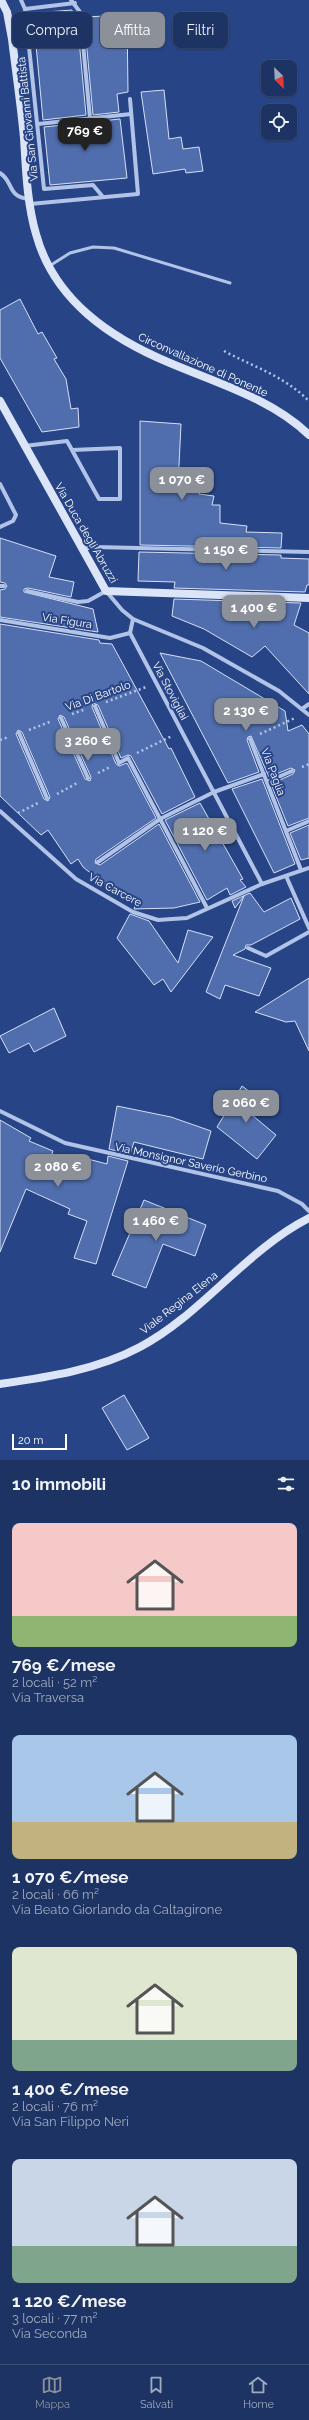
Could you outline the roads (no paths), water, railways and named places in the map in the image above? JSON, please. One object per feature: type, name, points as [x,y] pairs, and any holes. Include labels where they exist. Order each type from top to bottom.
[{"type":"main road","name":"Circonvallazione di Ponente","points":[[1,0],[6,12],[12,39],[29,201],[36,235],[49,266],[65,291],[103,328],[137,349],[258,401],[294,420],[309,435]]},
{"type":"main road","name":"Via Duca degli Abruzzi","points":[[0,402],[106,591]]},
{"type":"main road","points":[[106,591],[309,598]]},
{"type":"main road","name":"Viale Regina Elena","points":[[0,1384],[60,1374],[107,1361],[141,1347],[170,1328],[285,1230],[309,1218]]},
{"type":"street","name":"Via San Giovanni Battista","points":[[21,0],[25,9],[44,189],[93,185],[103,197]]},
{"type":"street","points":[[25,9],[73,2],[80,12],[90,118]]},
{"type":"street","points":[[0,173],[5,176],[12,192],[29,201],[138,194],[130,99]]},
{"type":"street","points":[[38,124],[131,114]]},
{"type":"street","points":[[24,446],[67,441],[99,499],[120,499],[120,448],[72,450]]},
{"type":"street","points":[[0,484],[16,515],[13,521],[0,527]]},
{"type":"street","points":[[82,549],[95,546],[309,552]]},
{"type":"street","points":[[27,591],[78,602],[88,601],[106,591]]},
{"type":"street","name":"Via Duca degli Abruzzi","points":[[106,591],[122,610],[133,619],[203,648],[280,691],[308,714]]},
{"type":"street","points":[[130,633],[133,619]]},
{"type":"street","name":"Via Figura","points":[[0,620],[110,638],[130,633]]},
{"type":"street","name":"Via Stovigliai","points":[[130,633],[262,884]]},
{"type":"street","points":[[302,709],[309,704]]},
{"type":"street","points":[[95,706],[119,763],[128,758],[207,908]]},
{"type":"street","points":[[61,718],[88,778]]},
{"type":"street","points":[[18,733],[48,798]]},
{"type":"street","name":"Via Paglia","points":[[250,738],[301,870]]},
{"type":"street","points":[[267,782],[292,771]]},
{"type":"street","points":[[98,862],[160,819],[214,792],[264,774]]},
{"type":"street","name":"Via Carcere","points":[[0,811],[76,879],[133,912],[158,920],[187,918],[262,884],[309,868]]},
{"type":"street","points":[[286,831],[309,821]]},
{"type":"street","points":[[286,876],[308,921],[309,928]]},
{"type":"street","points":[[248,948],[266,956],[309,932]]},
{"type":"street","name":"Via Monsignor Saverio Gerbino","points":[[0,1111],[64,1143],[278,1191],[302,1204],[309,1211]]},
{"type":"lane","points":[[49,266],[70,253],[93,247],[114,248],[230,283]]},
{"type":"lane","points":[[0,1381],[9,1383]]}]
